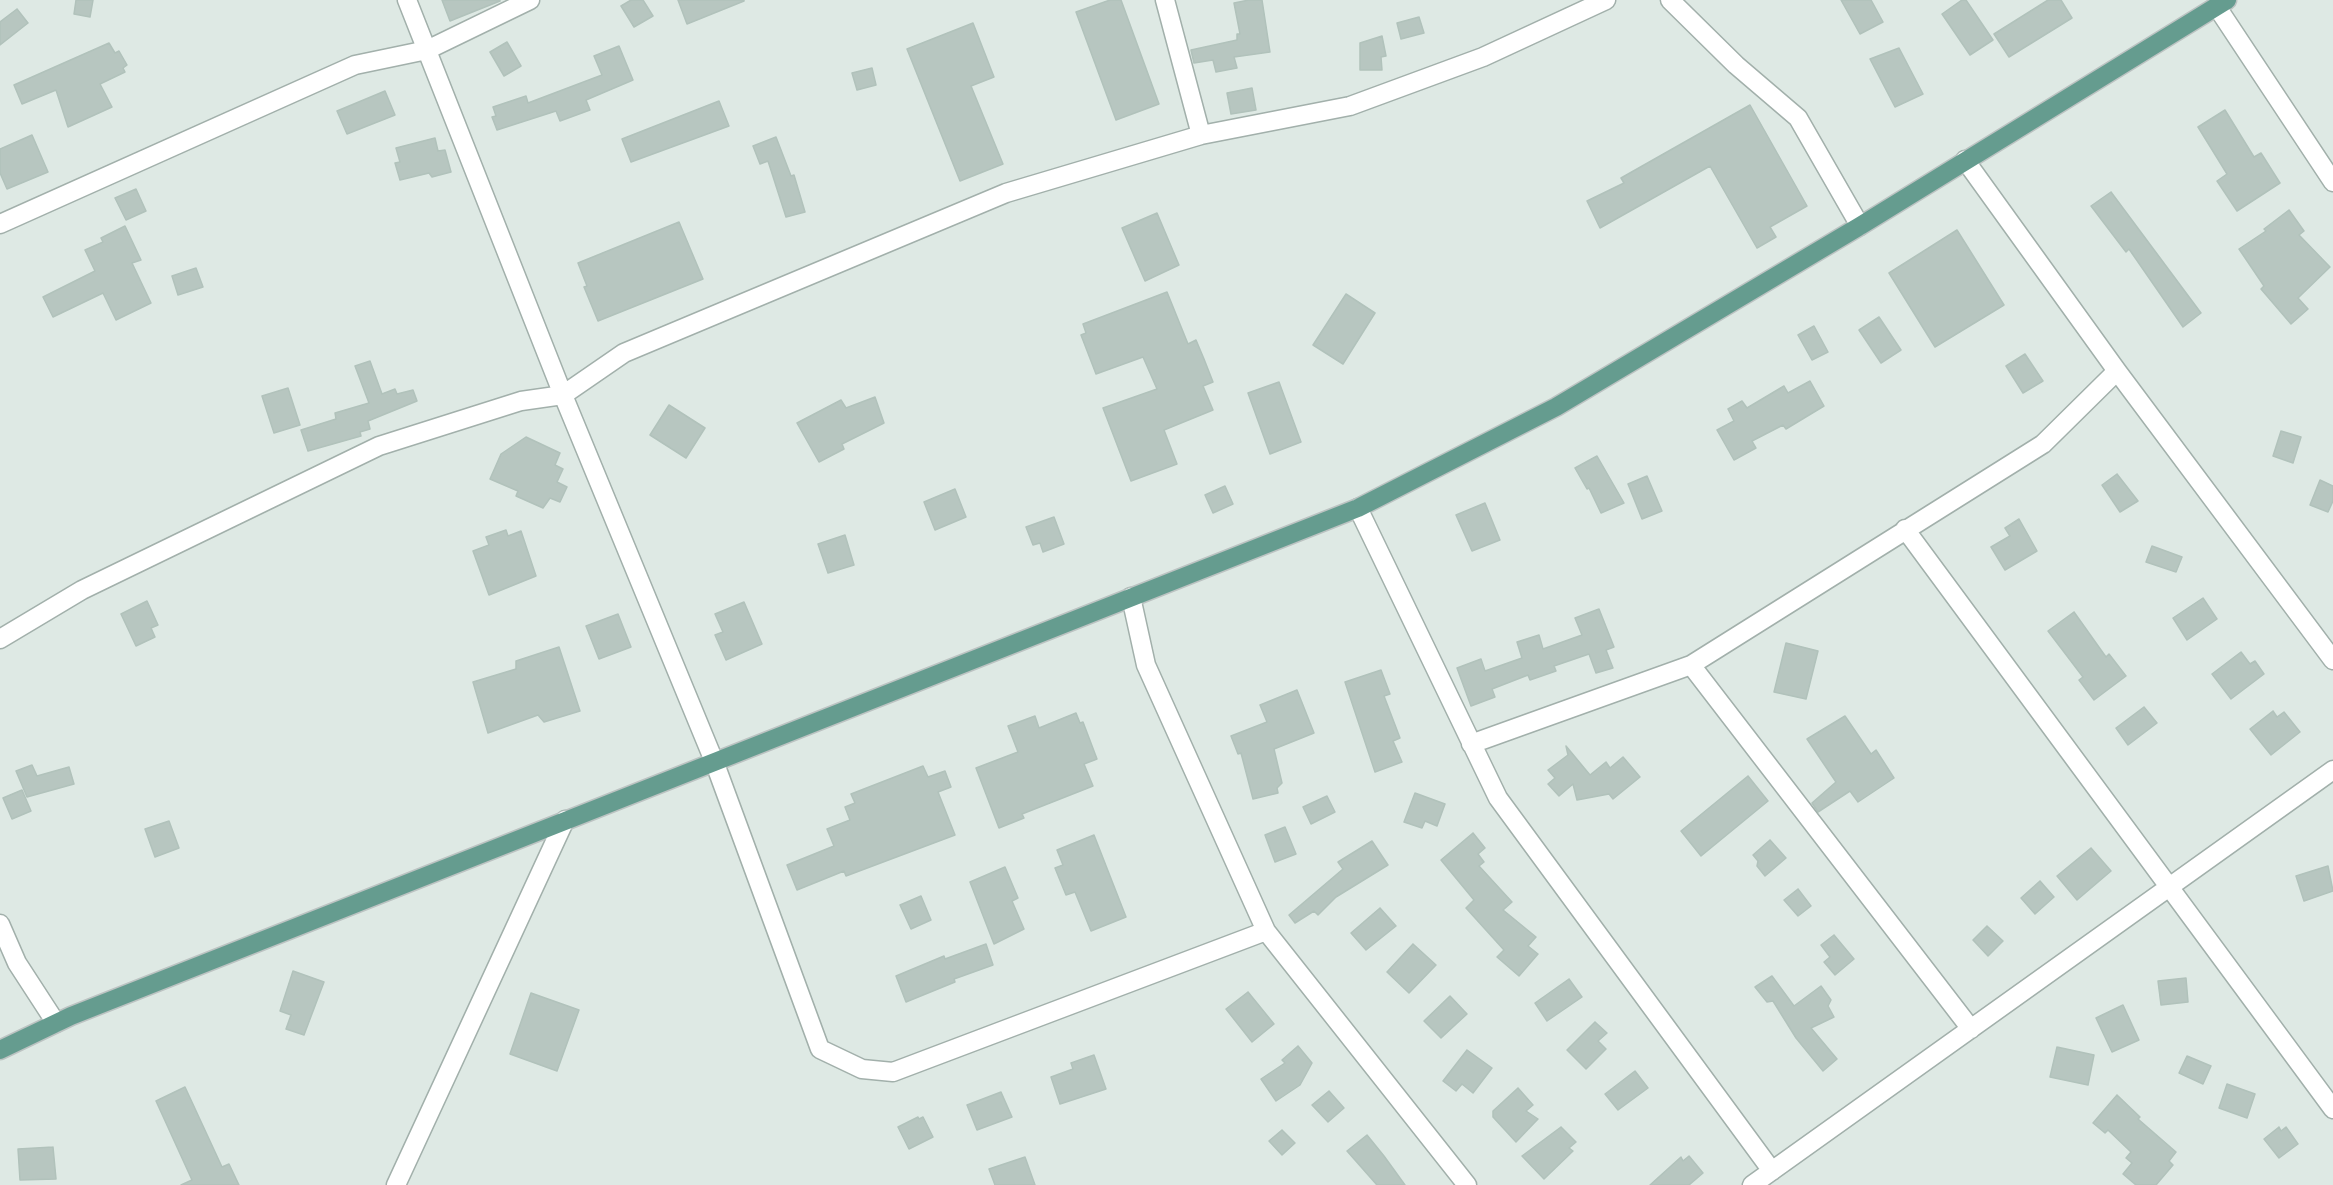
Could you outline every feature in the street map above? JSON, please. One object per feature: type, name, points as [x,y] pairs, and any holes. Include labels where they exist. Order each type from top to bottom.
[{"type":"main road","points":[[0,1050],[56,1023],[1358,508],[1556,407],[1860,226],[2222,4]]},
{"type":"street","points":[[406,0],[563,395],[714,761],[820,1048],[862,1069],[893,1072],[1266,931]]},
{"type":"street","points":[[0,224],[355,65],[427,50],[530,0]]},
{"type":"street","points":[[1165,0],[1201,135]]},
{"type":"street","points":[[0,639],[82,590],[379,446],[521,401],[563,395],[624,353],[1006,194],[1201,135],[1350,106],[1483,57],[1606,0]]},
{"type":"street","points":[[1670,0],[1736,65],[1798,118],[1860,226]]},
{"type":"street","points":[[2222,4],[2333,182]]},
{"type":"street","points":[[1965,160],[2117,371],[2333,660]]},
{"type":"street","points":[[1471,744],[1691,665],[2043,444],[2117,371]]},
{"type":"street","points":[[1358,508],[1498,798],[1772,1171]]},
{"type":"street","points":[[1905,529],[2333,1109]]},
{"type":"street","points":[[1131,597],[1146,665],[1266,931],[1467,1185]]},
{"type":"street","points":[[1691,665],[1971,1029]]},
{"type":"street","points":[[1752,1185],[2333,770]]},
{"type":"street","points":[[396,1185],[565,820]]},
{"type":"street","points":[[0,924],[17,963],[56,1023]]},
{"type":"building","points":[[76,0],[93,0],[90,17],[74,14]]},
{"type":"building","points":[[442,0],[500,0],[500,1],[450,21]]},
{"type":"building","points":[[631,0],[643,0],[653,16],[634,27],[621,6]]},
{"type":"building","points":[[678,0],[744,0],[744,1],[687,24]]},
{"type":"building","points":[[1110,0],[1121,0],[1159,104],[1116,120],[1076,12]]},
{"type":"building","points":[[1262,0],[1270,52],[1234,57],[1237,68],[1216,72],[1213,60],[1194,63],[1191,50],[1237,40],[1237,34],[1240,34],[1234,3]]},
{"type":"building","points":[[1841,0],[1871,0],[1883,22],[1860,34]]},
{"type":"building","points":[[1962,0],[1966,0],[1993,40],[1970,55],[1942,14]]},
{"type":"building","points":[[2048,0],[2061,0],[2072,18],[2009,57],[1994,34]]},
{"type":"building","points":[[17,9],[28,23],[0,45],[0,22]]},
{"type":"building","points":[[1419,17],[1424,33],[1401,39],[1397,23]]},
{"type":"building","points":[[973,23],[994,77],[971,86],[1003,164],[960,181],[907,49]]},
{"type":"building","points":[[1382,36],[1386,56],[1381,57],[1382,70],[1360,70],[1360,43]]},
{"type":"building","points":[[507,42],[521,66],[504,76],[490,52]]},
{"type":"building","points":[[109,43],[115,53],[119,51],[127,65],[123,68],[125,72],[100,84],[112,107],[68,127],[56,90],[22,104],[14,85]]},
{"type":"building","points":[[619,46],[633,80],[586,100],[590,110],[560,121],[556,111],[497,130],[492,117],[496,116],[493,107],[526,96],[528,103],[602,75],[594,56]]},
{"type":"building","points":[[1899,48],[1923,94],[1895,107],[1870,59]]},
{"type":"building","points":[[872,68],[876,85],[857,90],[852,73]]},
{"type":"building","points":[[1252,88],[1256,110],[1231,114],[1227,93]]},
{"type":"building","points":[[385,91],[395,115],[347,134],[337,111]]},
{"type":"building","points":[[719,101],[729,126],[631,162],[622,139]]},
{"type":"building","points":[[1750,105],[1807,206],[1770,227],[1776,237],[1757,248],[1710,166],[1600,228],[1587,201],[1624,183],[1621,178]]},
{"type":"building","points":[[2225,110],[2254,157],[2261,153],[2280,183],[2237,211],[2217,181],[2227,174],[2198,127]]},
{"type":"building","points":[[32,135],[48,172],[7,189],[0,173],[0,149]]},
{"type":"building","points":[[776,137],[791,176],[794,175],[805,212],[786,217],[768,161],[760,164],[753,146]]},
{"type":"building","points":[[435,138],[438,151],[445,150],[451,172],[432,177],[429,173],[400,180],[395,163],[400,162],[396,148]]},
{"type":"building","points":[[136,189],[146,211],[126,220],[115,198]]},
{"type":"building","points":[[2111,192],[2201,313],[2183,327],[2129,249],[2126,252],[2091,206]]},
{"type":"building","points":[[2289,210],[2304,231],[2299,235],[2330,267],[2298,298],[2308,309],[2291,324],[2261,289],[2264,286],[2239,249],[2266,231],[2264,229]]},
{"type":"building","points":[[1157,213],[1179,265],[1145,281],[1122,228]]},
{"type":"building","points":[[679,222],[703,279],[598,321],[584,287],[587,286],[578,263]]},
{"type":"building","points":[[125,226],[141,260],[132,263],[151,303],[116,320],[103,293],[53,317],[43,297],[95,271],[85,250],[103,242],[101,238]]},
{"type":"building","points":[[1957,230],[2004,305],[1935,347],[1889,273]]},
{"type":"building","points":[[196,268],[203,287],[178,295],[172,276]]},
{"type":"building","points":[[1167,292],[1188,344],[1196,340],[1213,382],[1203,386],[1213,410],[1164,430],[1177,464],[1131,481],[1103,408],[1157,389],[1143,357],[1096,374],[1081,335],[1086,333],[1083,324]]},
{"type":"building","points":[[1346,294],[1375,313],[1343,364],[1313,345]]},
{"type":"building","points":[[1879,317],[1901,350],[1881,363],[1859,330]]},
{"type":"building","points":[[1814,326],[1828,352],[1812,360],[1798,335]]},
{"type":"building","points":[[2025,354],[2043,381],[2023,393],[2006,366]]},
{"type":"building","points":[[370,361],[382,394],[395,389],[397,394],[413,390],[417,401],[368,421],[370,429],[360,432],[361,436],[308,451],[301,430],[336,419],[335,413],[369,403],[355,366]]},
{"type":"building","points":[[1810,381],[1824,406],[1786,429],[1783,425],[1752,441],[1756,448],[1734,460],[1717,430],[1734,421],[1728,409],[1742,401],[1747,408],[1784,386],[1788,393]]},
{"type":"building","points":[[1279,382],[1301,442],[1270,454],[1248,393]]},
{"type":"building","points":[[288,388],[300,425],[274,433],[262,396]]},
{"type":"building","points":[[875,397],[884,423],[842,444],[844,449],[819,462],[797,423],[841,400],[846,408]]},
{"type":"building","points":[[669,405],[705,428],[686,458],[650,435]]},
{"type":"building","points":[[2281,431],[2301,437],[2293,463],[2273,456]]},
{"type":"building","points":[[526,437],[560,453],[555,465],[563,469],[557,482],[567,487],[560,502],[550,498],[543,508],[516,496],[518,491],[490,479],[501,454]]},
{"type":"building","points":[[1597,456],[1624,503],[1601,513],[1589,488],[1587,489],[1575,468]]},
{"type":"building","points":[[2117,474],[2138,501],[2120,512],[2102,485]]},
{"type":"building","points":[[1647,476],[1662,511],[1642,519],[1628,484]]},
{"type":"building","points":[[2320,480],[2333,486],[2333,501],[2328,512],[2310,505]]},
{"type":"building","points":[[1225,486],[1233,504],[1213,513],[1205,495]]},
{"type":"building","points":[[955,489],[966,517],[935,530],[924,502]]},
{"type":"building","points":[[1485,503],[1500,540],[1472,551],[1456,515]]},
{"type":"building","points":[[1054,517],[1064,544],[1043,552],[1040,543],[1033,545],[1026,527]]},
{"type":"building","points":[[2019,519],[2037,551],[2005,570],[1991,547],[2010,536],[2005,528]]},
{"type":"building","points":[[506,530],[508,536],[521,531],[536,576],[489,595],[473,551],[489,545],[486,537]]},
{"type":"building","points":[[845,535],[854,565],[828,573],[818,544]]},
{"type":"building","points":[[2152,546],[2182,557],[2176,572],[2146,562]]},
{"type":"building","points":[[2203,598],[2217,619],[2187,640],[2173,618]]},
{"type":"building","points":[[147,601],[158,625],[151,628],[155,637],[136,646],[121,614]]},
{"type":"building","points":[[744,602],[762,644],[726,660],[715,635],[723,632],[715,614]]},
{"type":"building","points":[[1599,609],[1614,647],[1606,650],[1613,668],[1596,673],[1589,654],[1554,666],[1556,671],[1530,680],[1528,675],[1492,689],[1495,697],[1471,706],[1457,668],[1481,659],[1485,671],[1522,658],[1517,642],[1539,635],[1543,649],[1582,635],[1575,618]]},
{"type":"building","points":[[2074,612],[2106,657],[2109,654],[2126,676],[2094,700],[2079,680],[2083,677],[2048,631]]},
{"type":"building","points":[[618,614],[631,647],[599,659],[586,626]]},
{"type":"building","points":[[1786,643],[1818,651],[1806,699],[1774,692]]},
{"type":"building","points":[[559,647],[580,711],[544,722],[538,715],[488,733],[473,682],[516,669],[516,661]]},
{"type":"building","points":[[2241,652],[2250,664],[2255,661],[2264,674],[2231,699],[2212,674]]},
{"type":"building","points":[[1381,670],[1390,694],[1384,696],[1400,738],[1393,741],[1402,762],[1375,772],[1345,682]]},
{"type":"building","points":[[1297,690],[1314,733],[1274,749],[1282,783],[1277,788],[1278,793],[1253,799],[1241,753],[1238,754],[1231,736],[1267,722],[1260,705]]},
{"type":"building","points":[[2144,707],[2157,723],[2128,745],[2116,728]]},
{"type":"building","points":[[2273,711],[2277,717],[2284,712],[2300,732],[2271,755],[2250,729]]},
{"type":"building","points":[[1076,713],[1080,723],[1083,722],[1097,759],[1084,764],[1093,786],[1022,814],[1024,818],[999,828],[976,768],[1018,752],[1008,726],[1035,716],[1039,728]]},
{"type":"building","points":[[1845,716],[1871,754],[1876,750],[1894,778],[1858,802],[1850,791],[1818,812],[1812,803],[1836,782],[1807,739]]},
{"type":"building","points":[[1566,746],[1590,775],[1606,762],[1610,768],[1623,757],[1640,777],[1613,799],[1609,794],[1577,800],[1573,784],[1559,796],[1548,784],[1555,778],[1548,770],[1568,755]]},
{"type":"building","points":[[32,765],[37,776],[69,767],[74,784],[27,797],[16,771]]},
{"type":"building","points":[[923,766],[928,777],[945,771],[951,787],[938,792],[955,835],[846,876],[844,871],[797,890],[787,865],[834,846],[827,829],[850,820],[845,807],[855,803],[851,794]]},
{"type":"building","points":[[1748,776],[1768,801],[1701,856],[1681,831]]},
{"type":"building","points":[[22,790],[31,811],[12,819],[3,798]]},
{"type":"building","points":[[1415,793],[1445,804],[1437,826],[1425,821],[1422,828],[1404,822]]},
{"type":"building","points":[[1327,796],[1335,812],[1311,824],[1303,807]]},
{"type":"building","points":[[169,821],[179,848],[155,857],[145,829]]},
{"type":"building","points":[[1285,827],[1296,854],[1275,862],[1265,835]]},
{"type":"building","points":[[1473,833],[1485,848],[1478,854],[1484,862],[1479,866],[1512,902],[1503,910],[1536,937],[1528,946],[1538,954],[1519,976],[1497,957],[1504,950],[1466,908],[1474,900],[1441,860]]},
{"type":"building","points":[[1094,835],[1126,917],[1091,931],[1075,892],[1066,895],[1055,868],[1063,865],[1057,850]]},
{"type":"building","points":[[1770,840],[1786,858],[1765,876],[1757,866],[1758,861],[1753,855]]},
{"type":"building","points":[[1372,841],[1388,865],[1336,897],[1318,915],[1314,911],[1295,923],[1289,915],[1343,869],[1338,862]]},
{"type":"building","points":[[2091,848],[2111,871],[2077,900],[2057,876]]},
{"type":"building","points":[[2328,866],[2333,891],[2304,901],[2296,876]]},
{"type":"building","points":[[1005,867],[1018,898],[1012,901],[1024,929],[994,944],[970,882]]},
{"type":"building","points":[[2040,881],[2054,897],[2035,914],[2021,898]]},
{"type":"building","points":[[1798,889],[1811,906],[1798,916],[1784,900]]},
{"type":"building","points":[[921,896],[931,920],[911,929],[900,905]]},
{"type":"building","points":[[1380,908],[1396,926],[1366,950],[1351,933]]},
{"type":"building","points":[[1987,926],[2003,941],[1988,956],[1973,940]]},
{"type":"building","points":[[1834,935],[1854,959],[1835,975],[1824,962],[1830,957],[1821,945]]},
{"type":"building","points":[[986,944],[993,965],[954,979],[955,982],[906,1002],[896,976],[944,956],[945,959]]},
{"type":"building","points":[[1413,944],[1436,965],[1409,993],[1387,972]]},
{"type":"building","points":[[293,971],[324,982],[304,1035],[286,1029],[291,1015],[280,1011]]},
{"type":"building","points":[[1772,976],[1794,1006],[1821,986],[1831,1000],[1828,1006],[1834,1017],[1811,1028],[1837,1059],[1823,1071],[1796,1038],[1773,1001],[1767,1002],[1755,987]]},
{"type":"building","points":[[2186,978],[2188,1002],[2161,1005],[2158,981]]},
{"type":"building","points":[[1569,979],[1582,997],[1547,1021],[1535,1003]]},
{"type":"building","points":[[1248,992],[1274,1024],[1252,1042],[1226,1009]]},
{"type":"building","points":[[531,993],[579,1010],[557,1071],[510,1054]]},
{"type":"building","points":[[1450,996],[1467,1014],[1441,1038],[1424,1021]]},
{"type":"building","points":[[2123,1005],[2139,1040],[2112,1052],[2096,1018]]},
{"type":"building","points":[[1595,1022],[1607,1033],[1598,1041],[1606,1049],[1586,1069],[1567,1050]]},
{"type":"building","points":[[1298,1046],[1312,1063],[1300,1085],[1276,1101],[1261,1079],[1285,1063],[1282,1060]]},
{"type":"building","points":[[2057,1047],[2094,1055],[2088,1085],[2050,1077]]},
{"type":"building","points":[[1467,1050],[1492,1068],[1473,1093],[1462,1084],[1456,1091],[1443,1081]]},
{"type":"building","points":[[1094,1055],[1106,1089],[1060,1104],[1051,1077],[1073,1069],[1071,1063]]},
{"type":"building","points":[[2187,1056],[2211,1066],[2203,1084],[2179,1073]]},
{"type":"building","points":[[1635,1071],[1648,1088],[1618,1110],[1605,1094]]},
{"type":"building","points":[[2227,1084],[2255,1094],[2247,1118],[2219,1108]]},
{"type":"building","points":[[185,1087],[222,1167],[229,1164],[239,1185],[181,1185],[192,1180],[156,1101]]},
{"type":"building","points":[[1518,1088],[1533,1105],[1526,1111],[1538,1119],[1516,1142],[1493,1117],[1493,1111]]},
{"type":"building","points":[[1329,1091],[1344,1108],[1328,1122],[1312,1105]]},
{"type":"building","points":[[1001,1092],[1012,1117],[977,1130],[967,1105]]},
{"type":"building","points":[[2117,1095],[2140,1117],[2138,1119],[2176,1152],[2169,1161],[2173,1165],[2156,1185],[2136,1185],[2123,1174],[2132,1163],[2126,1158],[2131,1152],[2108,1130],[2105,1133],[2093,1123]]},
{"type":"building","points":[[918,1117],[919,1119],[923,1117],[933,1137],[909,1149],[898,1127]]},
{"type":"building","points":[[1561,1127],[1576,1142],[1569,1148],[1573,1151],[1544,1179],[1522,1156]]},
{"type":"building","points":[[2279,1127],[2281,1131],[2286,1127],[2298,1144],[2279,1158],[2264,1139]]},
{"type":"building","points":[[1282,1130],[1295,1143],[1282,1155],[1269,1141]]},
{"type":"building","points":[[1367,1135],[1405,1185],[1377,1185],[1347,1151]]},
{"type":"building","points":[[53,1147],[56,1179],[20,1180],[18,1149]]},
{"type":"building","points":[[1689,1156],[1703,1173],[1689,1185],[1650,1185],[1681,1157],[1683,1161]]},
{"type":"building","points":[[1025,1157],[1035,1185],[995,1185],[989,1169]]}]
